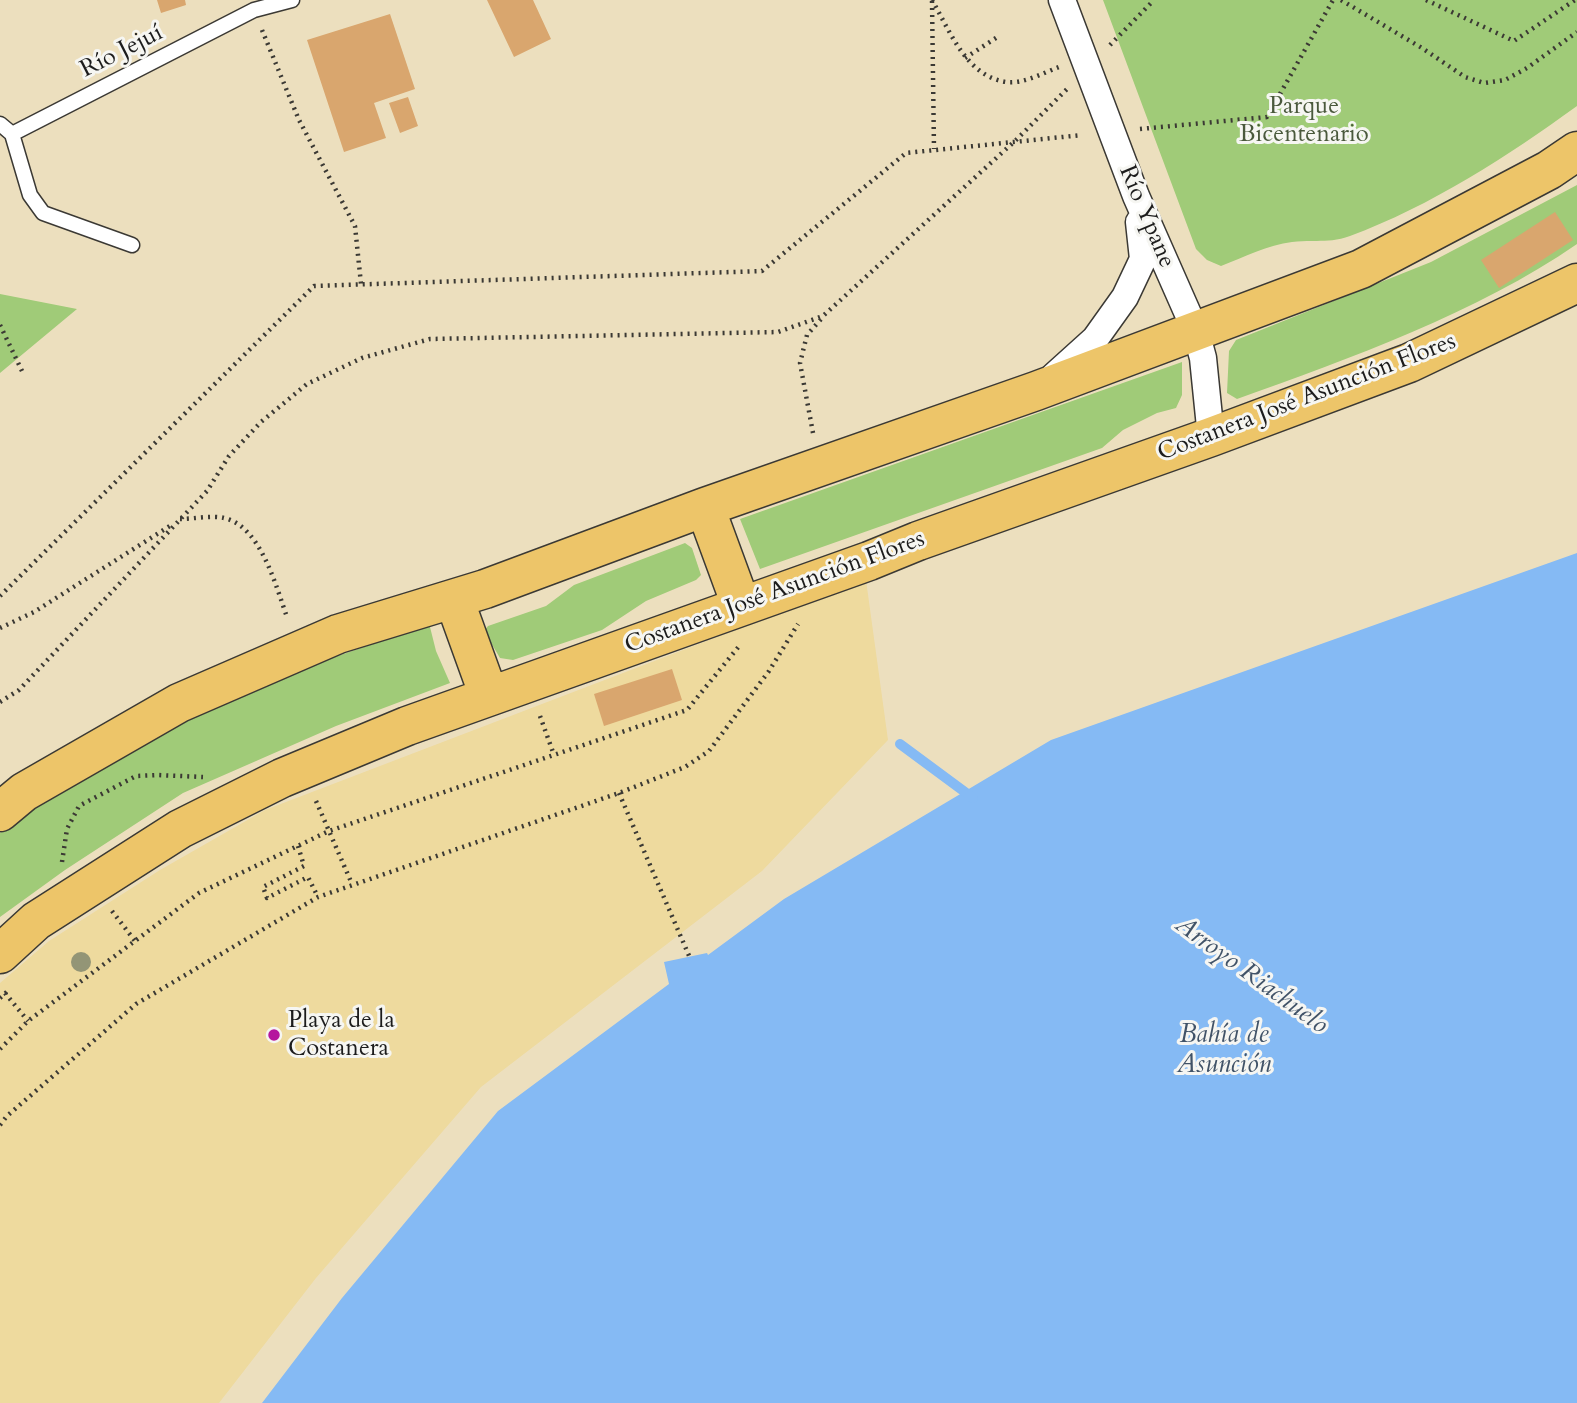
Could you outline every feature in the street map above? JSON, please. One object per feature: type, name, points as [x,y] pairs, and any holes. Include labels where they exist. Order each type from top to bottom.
[{"type":"highway","points":[[0,811],[24,792],[179,703],[338,635],[453,599],[1036,391],[1361,269],[1549,170],[1577,151]]},
{"type":"highway","name":"Costanera José Asunción Flores","points":[[0,954],[36,921],[180,829],[282,778],[407,726],[489,696],[744,620],[823,577],[1409,363],[1577,283]]},
{"type":"highway","points":[[705,507],[744,620]]},
{"type":"highway","points":[[453,599],[489,696]]},
{"type":"street","name":"Río Ypane","points":[[1062,0],[1136,196],[1196,332],[1203,358],[1211,437]]},
{"type":"street","points":[[1036,391],[1095,339],[1125,297],[1143,259],[1136,196]]},
{"type":"lane","name":"Río Jejuí","points":[[12,134],[254,10],[292,0]]},
{"type":"lane","points":[[0,124],[12,134],[30,195],[43,212],[132,245]]},
{"type":"path","points":[[932,0],[965,58],[983,73],[1007,82],[1030,79],[1086,62]]},
{"type":"path","points":[[932,0],[934,149]]},
{"type":"path","points":[[814,441],[800,363],[807,335],[823,316],[1016,141],[1086,62],[1154,0]]},
{"type":"path","points":[[0,596],[314,286],[762,271],[906,153],[1267,117],[1333,0]]},
{"type":"path","points":[[1341,0],[1465,77],[1484,83],[1505,80],[1516,74],[1577,32]]},
{"type":"path","points":[[1426,0],[1514,41],[1576,0]]},
{"type":"path","points":[[254,10],[299,120],[355,226],[361,284]]},
{"type":"path","points":[[965,58],[999,36]]},
{"type":"path","points":[[0,702],[19,690],[180,519],[206,491],[229,456],[261,422],[307,384],[362,358],[430,339],[778,332],[823,316]]},
{"type":"path","points":[[0,325],[22,371]]},
{"type":"path","points":[[0,628],[34,612],[180,519],[225,518],[246,530],[263,555],[288,618]]},
{"type":"path","points":[[0,1125],[136,1004],[318,897],[618,793],[685,766],[709,751],[769,671],[810,604],[823,577]]},
{"type":"path","points":[[0,1049],[28,1021],[199,893],[329,831],[687,710],[744,620]]},
{"type":"path","points":[[538,710],[554,755]]},
{"type":"path","points":[[61,867],[68,829],[79,806],[136,776],[212,777]]},
{"type":"path","points":[[618,793],[690,958]]},
{"type":"path","points":[[314,796],[352,884]]},
{"type":"path","points":[[298,846],[304,866],[263,887],[267,898],[309,877],[318,897]]},
{"type":"path","points":[[112,911],[135,941]]},
{"type":"path","points":[[5,993],[28,1021]]},
{"type":"green space","name":"Parque Bicentenario","points":[[1103,0],[1577,0],[1577,106],[1468,178],[1380,224],[1328,241],[1292,242],[1274,246],[1221,266],[1207,260],[1196,249]]},
{"type":"green space","points":[[1577,185],[1577,244],[1538,269],[1456,313],[1368,350],[1237,399],[1227,393],[1229,351],[1236,340],[1431,262]]},
{"type":"green space","points":[[0,294],[77,309],[0,373]]},
{"type":"green space","points":[[1182,362],[1182,395],[1176,408],[1157,413],[1123,430],[1102,448],[760,569],[740,519]]},
{"type":"green space","points":[[685,543],[692,548],[701,575],[696,580],[646,601],[602,630],[513,660],[500,658],[484,631],[488,626],[546,606],[574,585]]},
{"type":"green space","points":[[428,626],[450,683],[336,726],[183,793],[65,870],[0,917],[0,833],[36,807],[111,761],[189,719],[325,661]]},
{"type":"sand","name":"Playa de la Costanera","points":[[866,580],[888,740],[762,871],[481,1087],[316,1278],[219,1403],[0,1403],[0,983],[49,941],[160,870],[265,810]]},
{"type":"water","name":"Bahía de Asunción","points":[[1577,553],[1577,1403],[262,1403],[342,1298],[498,1111],[669,984],[664,962],[707,953],[708,955],[784,899],[1051,740]]},
{"type":"building","points":[[157,0],[185,0],[186,5],[161,13]]},
{"type":"building","points":[[487,0],[533,0],[551,39],[514,57]]},
{"type":"building","points":[[390,14],[415,89],[374,103],[386,138],[344,152],[307,40]]},
{"type":"building","points":[[408,97],[418,126],[400,133],[389,103]]},
{"type":"building","points":[[1555,212],[1573,240],[1499,288],[1481,260]]},
{"type":"building","points":[[672,669],[682,700],[604,726],[594,694]]},
{"type":"waterway","name":"Arroyo Riachuelo","points":[[900,744],[973,798]]},
{"type":"place","name":"Playa de la Costanera","points":[[274,1035]]}]
